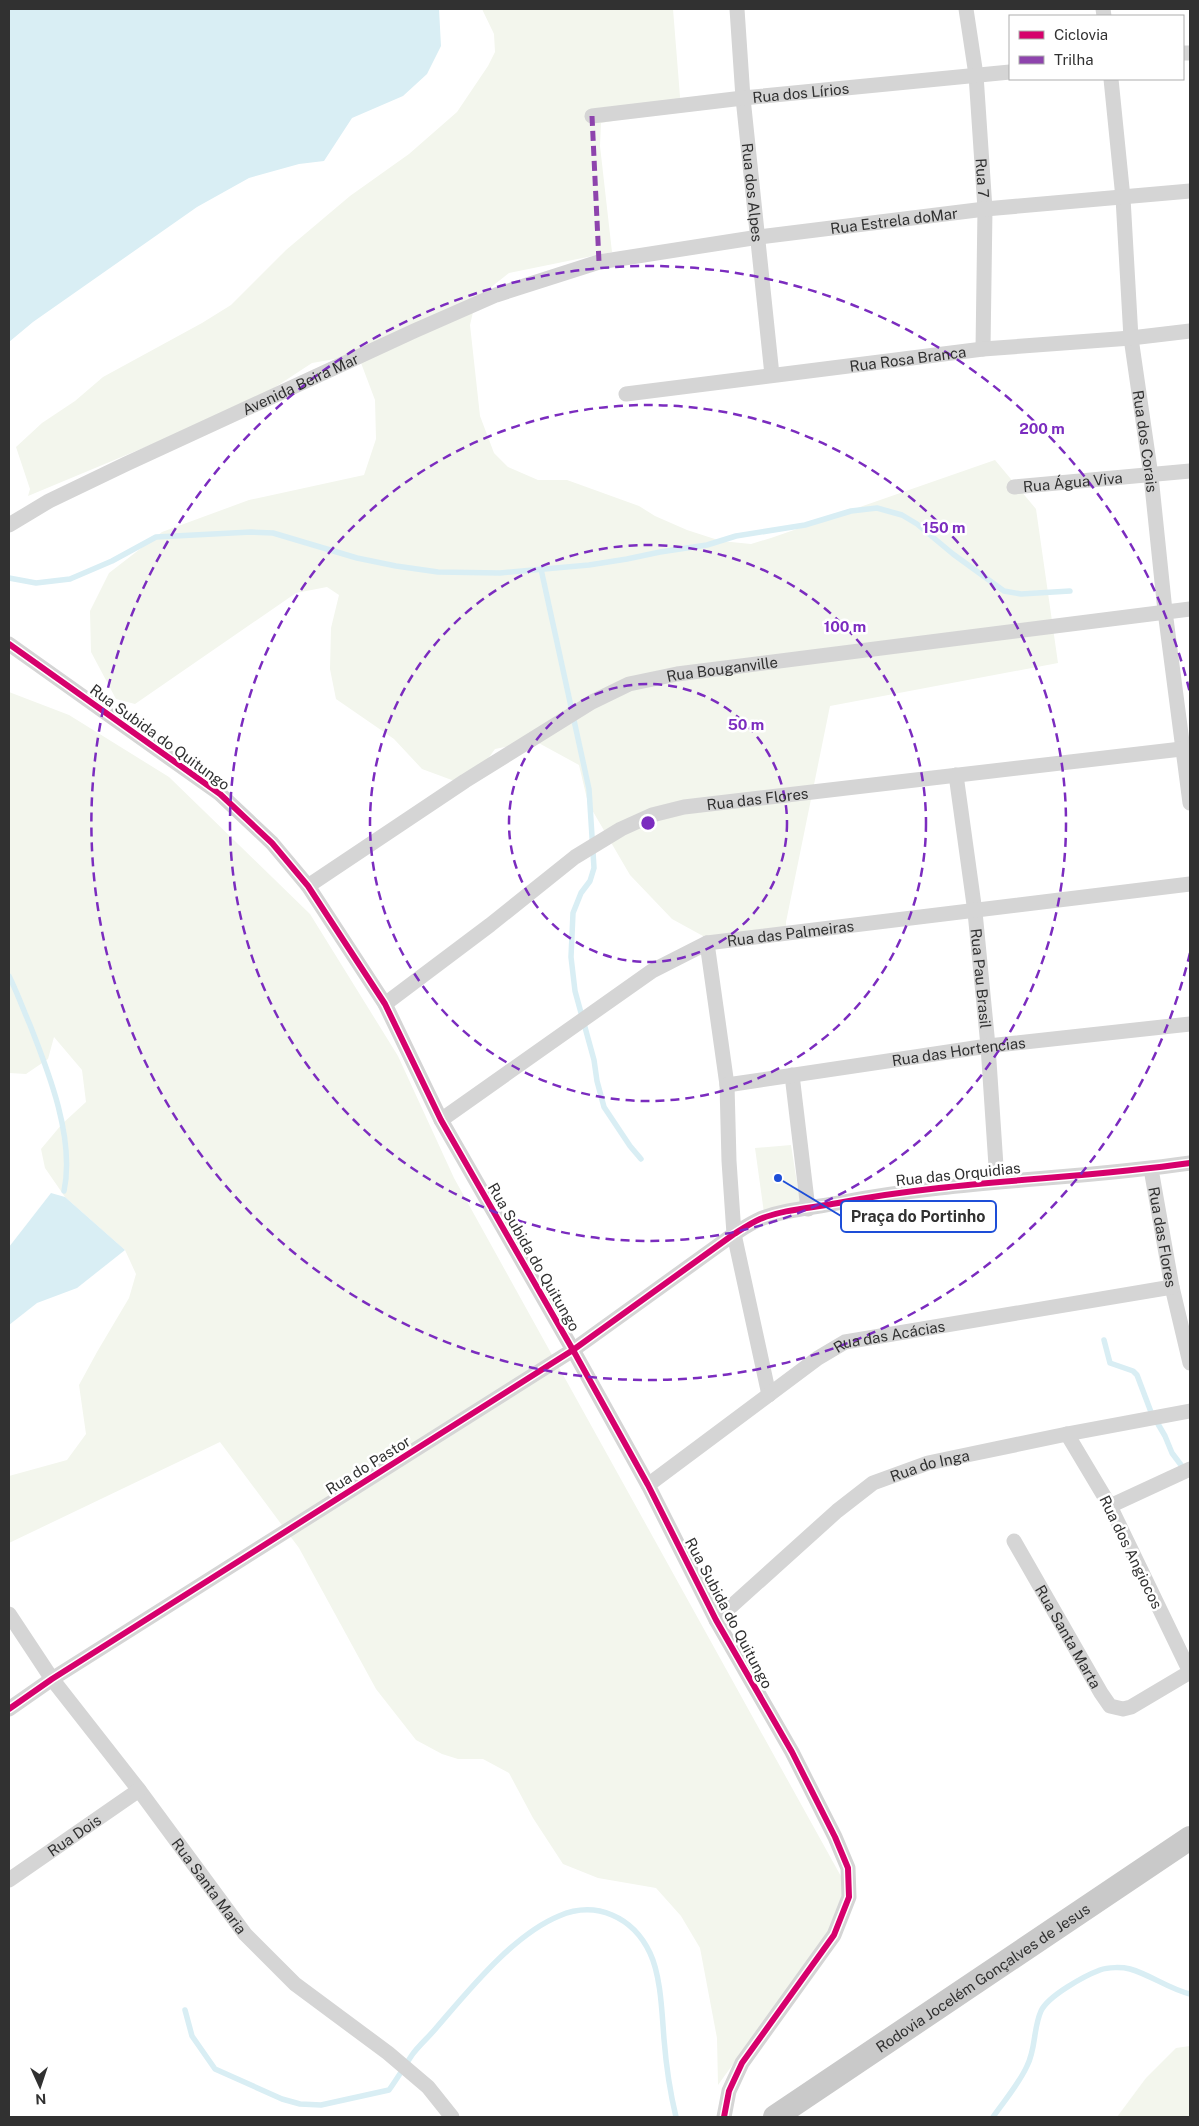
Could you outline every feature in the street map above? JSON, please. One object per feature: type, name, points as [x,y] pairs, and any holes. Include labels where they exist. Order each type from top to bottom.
[{"type":"main road","name":"Rodovia Jocelém Gonçalves de Jesus","points":[[775,2117],[1190,1838]]},
{"type":"street","name":"Rua dos Alpes","points":[[737,9],[743,98],[772,375]]},
{"type":"street","name":"Rua 7","points":[[966,9],[976,75],[985,208],[983,349]]},
{"type":"street","name":"Rua dos Lírios","points":[[592,116],[743,98],[1009,72]]},
{"type":"street","name":"Rua dos Corais","points":[[1111,80],[1123,198],[1131,338],[1151,476],[1165,611],[1187,749],[1190,803]]},
{"type":"street","name":"Rua Estrela doMar","points":[[599,262],[759,237],[985,208],[1190,191]]},
{"type":"street","name":"Avenida Beira Mar","points":[[9,525],[49,501],[126,464],[450,315],[496,295],[599,262]]},
{"type":"street","name":"Rua Rosa Branca","points":[[626,394],[983,349],[1131,338],[1190,331]]},
{"type":"street","name":"Rua Água Viva","points":[[1014,487],[1190,471]]},
{"type":"street","name":"Rua Bouganville","points":[[308,886],[465,780],[592,702],[629,684],[677,674],[1190,609]]},
{"type":"street","name":"Rua Subida do Quitungo","points":[[9,644],[220,794],[272,843],[308,886],[385,1004],[441,1120],[648,1485],[716,1620],[792,1752],[835,1837],[848,1868],[849,1897],[834,1935],[742,2064],[729,2091],[724,2117]]},
{"type":"street","name":"Rua das Flores","points":[[385,1004],[490,925],[575,856],[621,828],[652,815],[684,807],[1187,749]]},
{"type":"street","name":"Rua Pau Brasil","points":[[956,776],[975,912],[988,1046],[997,1181]]},
{"type":"street","name":"Rua das Palmeiras","points":[[441,1120],[652,971],[707,943],[975,912],[1190,884]]},
{"type":"street","points":[[707,943],[727,1085],[729,1161],[734,1234],[769,1395]]},
{"type":"street","name":"Rua das Hortencias","points":[[727,1085],[988,1046],[1190,1024]]},
{"type":"street","points":[[792,1075],[808,1209]]},
{"type":"street","name":"Rua das Orquidias","points":[[734,1234],[759,1219],[780,1212],[808,1209],[879,1195],[997,1181],[1151,1169],[1190,1164]]},
{"type":"street","name":"Rua das Flores","points":[[1151,1169],[1172,1287],[1190,1364]]},
{"type":"street","name":"Rua do Pastor","points":[[9,1709],[52,1679],[573,1350],[734,1234]]},
{"type":"street","name":"Rua das Acácias","points":[[648,1485],[818,1358],[845,1342],[1172,1287]]},
{"type":"street","name":"Rua do Inga","points":[[716,1620],[837,1511],[873,1484],[928,1463],[1190,1411]]},
{"type":"street","name":"Rua dos Angiocos","points":[[1067,1434],[1110,1506],[1190,1672]]},
{"type":"street","points":[[1110,1506],[1190,1469]]},
{"type":"street","name":"Rua Santa Marta","points":[[1014,1541],[1110,1706],[1123,1709],[1138,1704],[1190,1672]]},
{"type":"street","name":"Rua Santa Maria","points":[[9,1614],[52,1679],[139,1790],[245,1934],[295,1984],[388,2053],[428,2087],[452,2117]]},
{"type":"street","name":"Rua Dois","points":[[9,1880],[139,1790]]},
{"type":"shaded area","points":[[9,9],[439,9],[441,46],[427,74],[403,96],[352,118],[324,161],[299,164],[249,178],[197,207],[33,322],[9,342]]},
{"type":"shaded area","points":[[482,9],[673,9],[681,109],[601,123],[600,146],[612,252],[509,273],[476,299],[470,325],[480,416],[494,453],[508,467],[538,480],[567,480],[639,506],[655,516],[687,530],[721,541],[751,544],[995,460],[1036,509],[1058,663],[830,706],[786,922],[786,934],[772,941],[703,936],[672,919],[630,875],[588,803],[579,765],[535,741],[495,749],[468,786],[422,769],[394,739],[336,699],[330,669],[331,628],[339,595],[327,587],[296,593],[135,704],[116,699],[91,652],[90,611],[109,573],[162,532],[249,500],[364,475],[376,439],[375,400],[358,355],[312,363],[251,403],[28,496],[30,489],[16,447],[42,423],[75,401],[103,377],[231,305],[286,250],[350,196],[409,154],[457,112],[488,66],[495,52],[494,34]]},
{"type":"shaded area","points":[[9,692],[69,715],[169,777],[310,914],[398,1056],[454,1178],[853,1898],[718,2085],[717,2038],[700,1948],[681,1916],[656,1888],[598,1878],[563,1864],[533,1818],[509,1773],[483,1759],[458,1759],[442,1754],[416,1740],[376,1689],[299,1548],[220,1442],[9,1543],[9,1476],[67,1460],[86,1434],[79,1385],[129,1298],[136,1274],[125,1250],[65,1197],[45,1168],[41,1149],[62,1124],[86,1102],[82,1070],[54,1037],[48,1059],[26,1074],[9,1073]]},
{"type":"shaded area","points":[[791,1145],[801,1208],[764,1213],[755,1148]]},
{"type":"shaded area","points":[[51,1193],[65,1197],[125,1250],[77,1288],[37,1303],[9,1325],[9,1247]]},
{"type":"shaded area","points":[[1190,2046],[1190,2117],[1117,2117],[1146,2078],[1176,2048]]},
{"type":"waterway","points":[[9,578],[36,583],[70,579],[112,561],[156,537],[251,532],[273,533],[357,558],[396,566],[438,572],[500,573],[589,565],[627,559],[707,545],[736,536],[805,525],[851,511],[877,508],[902,515],[917,524],[953,554],[1004,591],[1021,594],[1070,591]]},
{"type":"waterway","points":[[541,569],[589,789],[594,868],[590,881],[581,893],[573,913],[571,957],[575,991],[594,1060],[604,1107],[641,1159]]},
{"type":"waterway","points":[[9,976],[37,1044],[58,1106],[66,1150],[64,1191]]},
{"type":"waterway","points":[[1104,1340],[1110,1363],[1133,1371],[1137,1375],[1151,1412],[1165,1436],[1172,1453],[1184,1469]]},
{"type":"waterway","points":[[185,2010],[192,2036],[215,2069],[282,2099],[300,2104],[321,2105],[389,2090],[418,2048],[493,1965],[525,1936],[559,1916],[586,1910],[600,1911],[623,1921],[634,1930],[643,1940],[654,1962],[662,2007],[667,2068],[676,2117]]},
{"type":"waterway","points":[[993,2117],[1024,2073],[1032,2053],[1041,2011],[1051,1999],[1067,1987],[1100,1970],[1119,1968],[1130,1969],[1190,1994]]},
{"type":"marked path","points":[[592,116],[599,262]]},
{"type":"cycle path","points":[[9,644],[220,794],[272,843],[308,886],[385,1004],[441,1120],[648,1485],[716,1620],[792,1752],[835,1837],[848,1868],[849,1897],[834,1935],[742,2063],[729,2091],[724,2117]]},
{"type":"cycle path","points":[[9,1709],[52,1679],[573,1350],[734,1234],[760,1219],[789,1211],[926,1189],[1146,1169],[1190,1163]]},
{"type":"place","name":"Praça do Portinho","points":[[778,1178]]}]
